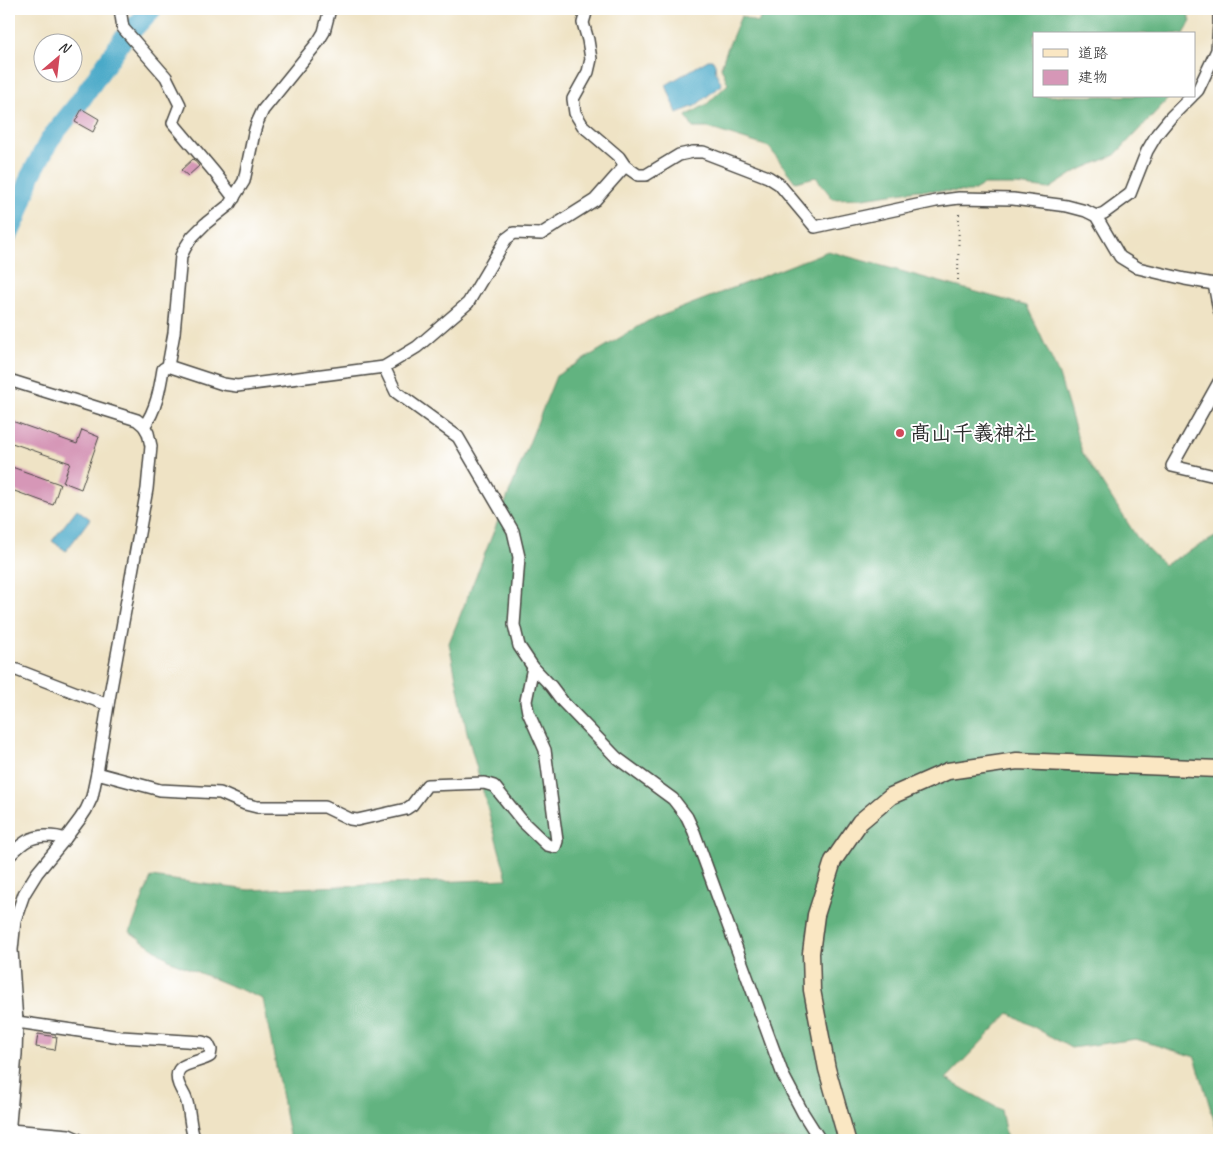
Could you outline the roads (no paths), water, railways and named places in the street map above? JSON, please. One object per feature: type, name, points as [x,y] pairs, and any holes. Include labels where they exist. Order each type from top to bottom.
[{"type":"street","points":[[120,9],[123,28],[166,77],[180,105],[173,123],[216,173],[234,198]]},
{"type":"street","points":[[144,426],[153,411],[163,370],[168,366],[174,333],[181,256],[192,237],[229,205],[244,182],[254,133],[260,116],[318,42],[324,32],[330,9]]},
{"type":"street","points":[[587,9],[583,23],[591,60],[588,72],[573,99],[575,113],[583,126],[638,176],[646,175],[679,155],[703,152],[768,177],[779,184],[815,227],[936,201],[959,198],[1013,199],[1067,206],[1096,216],[1120,257],[1138,268],[1185,279],[1217,283],[1219,310]]},
{"type":"street","points":[[1196,92],[1217,50],[1219,9]]},
{"type":"street","points":[[1096,216],[1104,213],[1130,194],[1152,142],[1171,117],[1190,98]]},
{"type":"street","points":[[168,366],[223,384],[237,386],[384,367],[417,347],[468,303],[506,239],[514,233],[541,234],[595,200],[625,166]]},
{"type":"street","points":[[384,367],[396,392],[458,437],[513,532],[519,557],[514,625],[519,646],[564,702],[618,758],[673,799],[687,817],[698,841],[783,1075],[820,1140]]},
{"type":"street","points":[[9,380],[137,420],[148,433],[151,446],[147,489],[92,797],[86,810],[66,839],[37,873],[24,894],[15,920],[11,978],[17,1022],[9,1132],[69,1135],[80,1140]]},
{"type":"street","points":[[1219,382],[1172,466],[1219,477]]},
{"type":"street","points":[[9,667],[108,705]]},
{"type":"street","points":[[97,773],[160,790],[220,794],[257,807],[325,807],[350,819],[357,820],[406,809],[412,805],[427,785],[484,783],[494,786],[523,822],[547,845],[555,846],[557,841],[545,750],[528,712],[526,700],[534,667]]},
{"type":"street","points":[[848,1140],[827,1070],[812,990],[811,953],[816,915],[833,861],[860,822],[891,796],[948,771],[1017,761],[1219,769]]},
{"type":"street","points":[[9,856],[22,844],[35,837],[58,836],[66,839]]},
{"type":"street","points":[[17,1022],[121,1037],[202,1042],[208,1044],[211,1050],[210,1056],[183,1066],[179,1070],[177,1078],[179,1086],[186,1097],[191,1132],[195,1140]]},
{"type":"water","points":[[708,60],[713,60],[716,73],[722,85],[695,106],[677,113],[666,85]]},
{"type":"water","points":[[77,509],[90,519],[66,551],[52,541]]},
{"type":"waterway","points":[[132,30],[152,9]]},
{"type":"waterway","points":[[9,234],[17,217],[31,175],[50,139],[78,104],[123,39]]},
{"type":"place","name":"髙山千義神社","points":[[900,433]]}]
